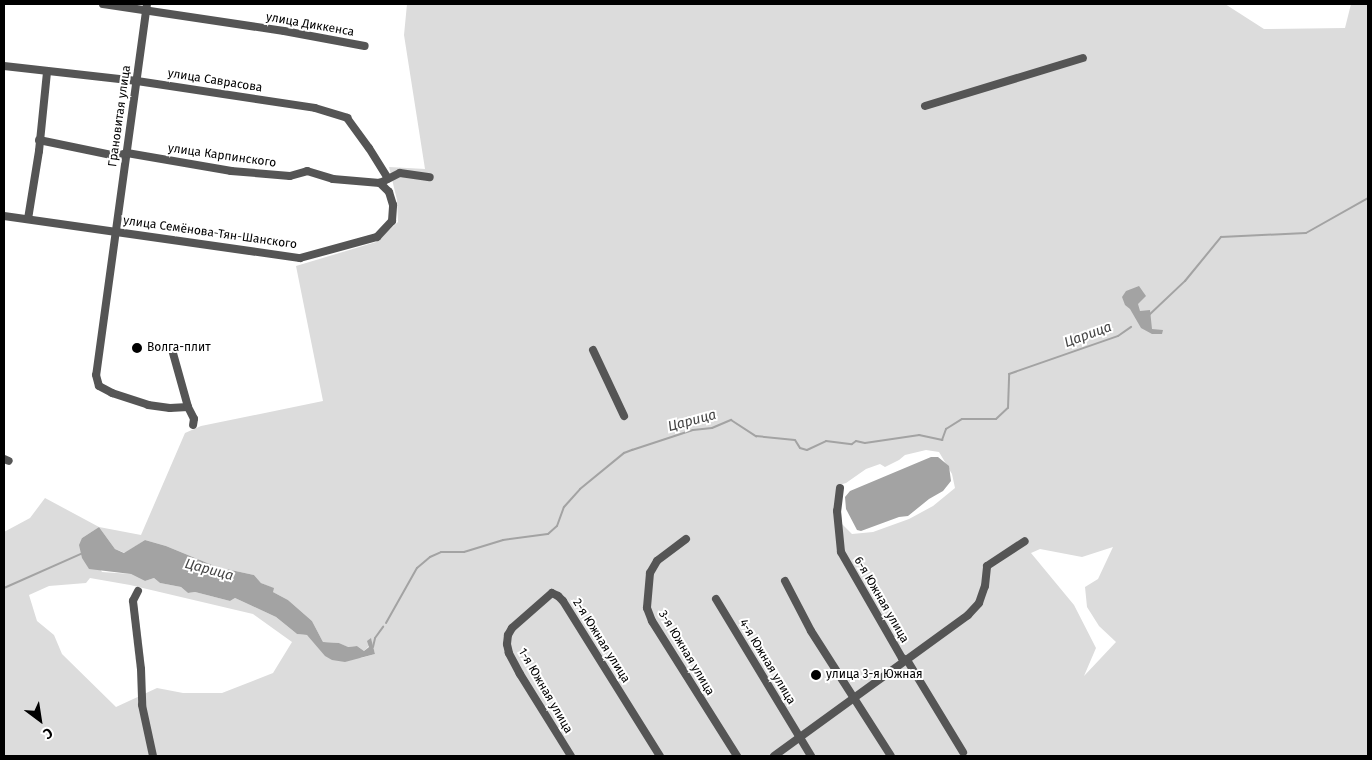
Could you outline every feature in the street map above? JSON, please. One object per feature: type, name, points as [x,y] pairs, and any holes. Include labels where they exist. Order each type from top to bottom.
[{"type":"street","name":"улица Диккенса","points":[[103,4],[147,7],[365,46]]},
{"type":"street","name":"Грановитая улица","points":[[147,7],[96,376],[99,386],[148,405],[170,408],[188,407]]},
{"type":"street","points":[[925,106],[1083,58]]},
{"type":"street","name":"улица Саврасова","points":[[4,66],[137,80],[315,108],[348,118],[388,179]]},
{"type":"street","points":[[28,219],[47,72]]},
{"type":"street","name":"улица Карпинского","points":[[39,140],[116,156],[126,153],[231,170],[290,176],[307,171],[333,179],[380,183]]},
{"type":"street","points":[[380,183],[400,173],[430,177]]},
{"type":"street","name":"улица Семёнова-Тян-Шанского","points":[[4,216],[300,258],[377,237],[392,221],[393,205],[389,192],[380,183]]},
{"type":"street","points":[[171,346],[188,407],[194,419],[193,424]]},
{"type":"street","points":[[593,350],[624,416]]},
{"type":"street","name":"6-я Южная улица","points":[[840,488],[837,511],[841,552],[902,658],[907,660],[963,752]]},
{"type":"street","name":"3-я Южная улица","points":[[686,540],[657,561],[650,573],[647,608],[652,621],[737,756]]},
{"type":"street","points":[[774,756],[968,615],[979,604],[985,586],[987,566],[1025,541]]},
{"type":"street","points":[[785,582],[811,631],[891,756]]},
{"type":"street","points":[[138,592],[132,601],[141,669],[142,705],[153,756]]},
{"type":"street","name":"2-я Южная улица","points":[[508,634],[552,593],[558,596],[660,756]]},
{"type":"street","name":"4-я Южная улица","points":[[716,599],[811,756]]},
{"type":"street","name":"1-я Южная улица","points":[[508,634],[509,653],[516,667],[571,756]]},
{"type":"shaded area","points":[[407,4],[1225,4],[1264,29],[1345,28],[1351,4],[1368,4],[1368,756],[4,756],[4,532],[30,518],[45,498],[99,527],[141,535],[185,433],[201,426],[323,401],[296,266],[376,242],[398,222],[397,200],[389,167],[425,169],[404,35]],"holes":[[[926,450],[939,452],[952,474],[955,488],[933,506],[909,519],[873,532],[852,534],[842,524],[839,485],[846,483],[866,469],[880,464],[885,467],[905,455]],[[99,527],[115,549],[125,553],[145,540],[166,546],[217,567],[254,575],[261,583],[273,588],[273,592],[288,600],[312,621],[323,642],[307,635],[297,634],[276,617],[235,598],[230,601],[195,592],[188,593],[181,587],[160,583],[154,578],[145,581],[131,574],[102,572],[82,538]],[[1113,547],[1098,579],[1085,587],[1087,607],[1099,626],[1116,642],[1084,676],[1096,648],[1074,605],[1031,553],[1040,549],[1082,557]],[[90,578],[130,585],[253,614],[292,642],[273,673],[222,693],[183,693],[157,688],[116,707],[62,654],[54,635],[37,621],[29,595],[49,586],[86,583]],[[371,639],[375,654],[361,658],[324,642],[339,643],[347,647],[357,646],[364,651],[369,646]]]},
{"type":"water","points":[[1139,286],[1146,296],[1138,304],[1140,311],[1150,310],[1152,329],[1163,330],[1162,334],[1152,334],[1141,328],[1130,309],[1125,305],[1122,297],[1126,291]]},
{"type":"water","points":[[931,457],[938,457],[949,466],[951,481],[943,491],[929,499],[908,516],[899,517],[861,531],[857,530],[846,509],[845,497],[850,491]]},
{"type":"water","points":[[99,527],[115,549],[124,553],[145,540],[166,546],[217,567],[254,575],[261,583],[274,588],[273,592],[288,600],[312,621],[323,642],[339,643],[348,647],[357,646],[364,651],[369,647],[367,641],[371,638],[375,654],[345,662],[332,660],[325,656],[307,635],[297,634],[276,617],[235,598],[230,601],[195,592],[188,593],[181,587],[160,583],[154,578],[145,581],[131,574],[89,569],[82,558],[79,545],[82,538]]},
{"type":"waterway","name":"Царица","points":[[1149,315],[1185,281],[1221,237],[1306,233],[1368,198]]},
{"type":"waterway","name":"Царица","points":[[386,623],[417,568],[430,557],[441,552],[464,552],[503,540],[548,534],[557,526],[564,507],[580,489],[624,453],[693,430],[712,428],[731,420],[756,436],[795,440],[800,448],[807,450],[826,441],[852,444],[856,441],[865,443],[919,435],[942,440],[946,429],[962,419],[996,419],[1008,408],[1009,374],[1118,336],[1131,327]]},
{"type":"waterway","name":"Царица","points":[[4,588],[83,553]]},
{"type":"waterway","name":"Царица","points":[[373,647],[375,638],[383,627]]},
{"type":"place","name":"Волга-плит","points":[[137,348]]},
{"type":"place","name":"улица 3-я Южная","points":[[816,675]]}]
